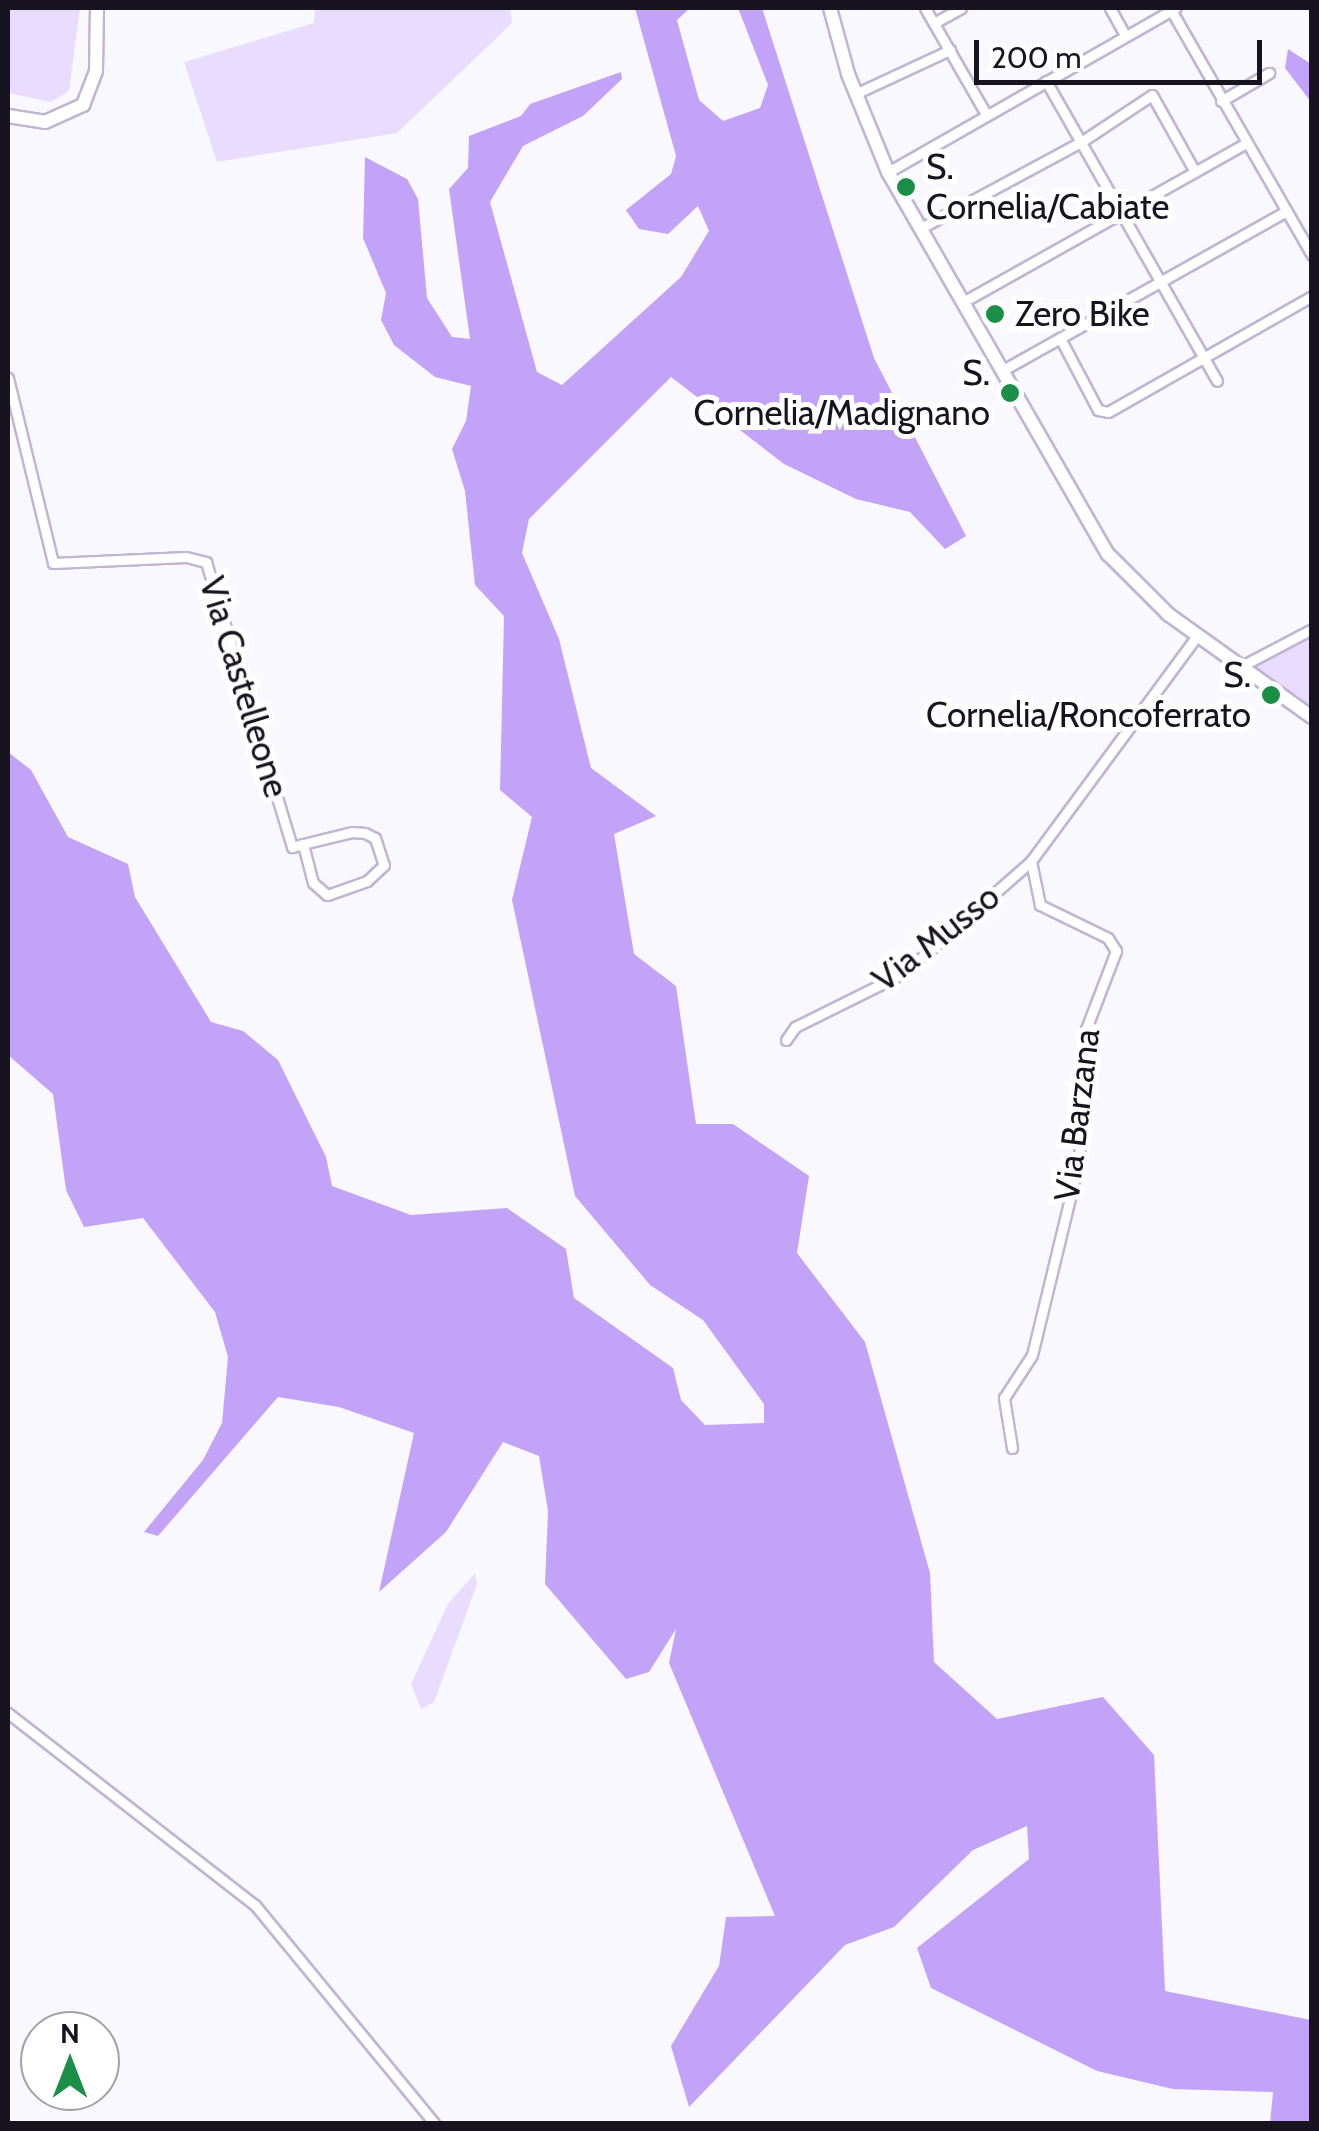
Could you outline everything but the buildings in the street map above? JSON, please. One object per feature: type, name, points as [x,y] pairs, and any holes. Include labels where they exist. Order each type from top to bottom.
[{"type":"street","points":[[8,116],[46,122],[83,105],[96,71],[97,8]]},
{"type":"street","points":[[830,8],[855,94],[888,172],[1108,554],[1197,636],[1312,717]]},
{"type":"street","points":[[925,8],[986,114]]},
{"type":"street","points":[[934,23],[961,8]]},
{"type":"street","points":[[1110,8],[1125,35]]},
{"type":"street","points":[[888,172],[1173,9],[1244,144],[1312,255]]},
{"type":"street","points":[[855,94],[950,50]]},
{"type":"street","points":[[1221,101],[1270,74]]},
{"type":"street","points":[[1046,81],[1216,381]]},
{"type":"street","points":[[921,228],[1080,142],[1152,95],[1195,172]]},
{"type":"street","points":[[963,302],[1244,144]]},
{"type":"street","points":[[1002,370],[1286,211]]},
{"type":"street","points":[[1060,338],[1104,413],[1312,296]]},
{"type":"street","name":"Via Castelleone","points":[[8,378],[54,564],[192,557],[212,568],[292,847],[303,844],[366,834],[376,838],[384,865],[367,881],[327,895],[313,883],[303,844]]},
{"type":"street","points":[[1240,667],[1312,628]]},
{"type":"street","points":[[1031,861],[1197,636]]},
{"type":"street","name":"Via Musso","points":[[786,1040],[797,1026],[904,972],[1031,861]]},
{"type":"street","name":"Via Barzana","points":[[1012,1448],[1004,1398],[1032,1355],[1082,1142],[1086,1028],[1116,951],[1108,938],[1040,905],[1031,861]]},
{"type":"street","points":[[8,1712],[255,1905],[435,2124]]},
{"type":"shaded area","points":[[8,8],[80,8],[69,91],[51,102],[8,93]]},
{"type":"shaded area","points":[[315,8],[510,8],[512,23],[397,133],[217,162],[184,62],[314,23]]},
{"type":"shaded area","points":[[635,8],[690,8],[677,20],[699,100],[723,121],[760,108],[768,85],[738,8],[762,8],[874,358],[966,536],[945,549],[910,512],[856,499],[784,464],[671,377],[529,519],[522,553],[559,639],[591,768],[656,816],[614,834],[634,954],[676,986],[696,1124],[733,1124],[809,1176],[797,1253],[865,1342],[930,1573],[934,1662],[997,1719],[1103,1697],[1154,1755],[1165,1991],[1311,2020],[1311,2123],[1270,2123],[1273,2092],[1173,2089],[1097,2071],[931,1988],[917,1948],[1029,1859],[1027,1826],[973,1850],[894,1927],[845,1945],[689,2107],[671,2046],[719,1966],[726,1917],[775,1916],[669,1663],[676,1629],[649,1672],[626,1679],[545,1584],[548,1511],[539,1456],[503,1442],[446,1532],[379,1592],[414,1433],[339,1407],[278,1397],[158,1536],[144,1532],[203,1460],[222,1423],[228,1357],[215,1312],[143,1218],[84,1227],[66,1190],[53,1094],[8,1055],[8,752],[31,770],[68,837],[128,864],[135,897],[211,1022],[243,1031],[278,1060],[326,1157],[332,1186],[411,1215],[507,1208],[566,1249],[574,1298],[673,1368],[681,1400],[705,1425],[764,1423],[764,1404],[703,1320],[650,1285],[575,1196],[512,900],[532,817],[500,790],[504,616],[475,585],[465,491],[452,449],[466,421],[471,386],[435,377],[394,345],[381,320],[386,293],[363,238],[365,157],[407,179],[418,199],[427,298],[452,337],[470,339],[449,189],[468,168],[469,136],[521,116],[530,104],[621,72],[622,79],[583,116],[523,146],[490,202],[537,372],[562,385],[681,277],[709,231],[698,206],[668,234],[639,229],[626,210],[671,174],[676,156]]},
{"type":"shaded area","points":[[1288,49],[1311,64],[1311,102],[1285,68]]},
{"type":"shaded area","points":[[1311,635],[1311,708],[1253,667]]},
{"type":"shaded area","points":[[475,1573],[477,1584],[434,1702],[421,1709],[411,1684],[448,1604]]},
{"type":"place","name":"S. Cornelia/Cabiate","points":[[906,187]]},
{"type":"place","name":"Zero Bike","points":[[995,314]]},
{"type":"place","name":"S. Cornelia/Madignano","points":[[1010,393]]},
{"type":"place","name":"S. Cornelia/Roncoferrato","points":[[1271,695]]}]
